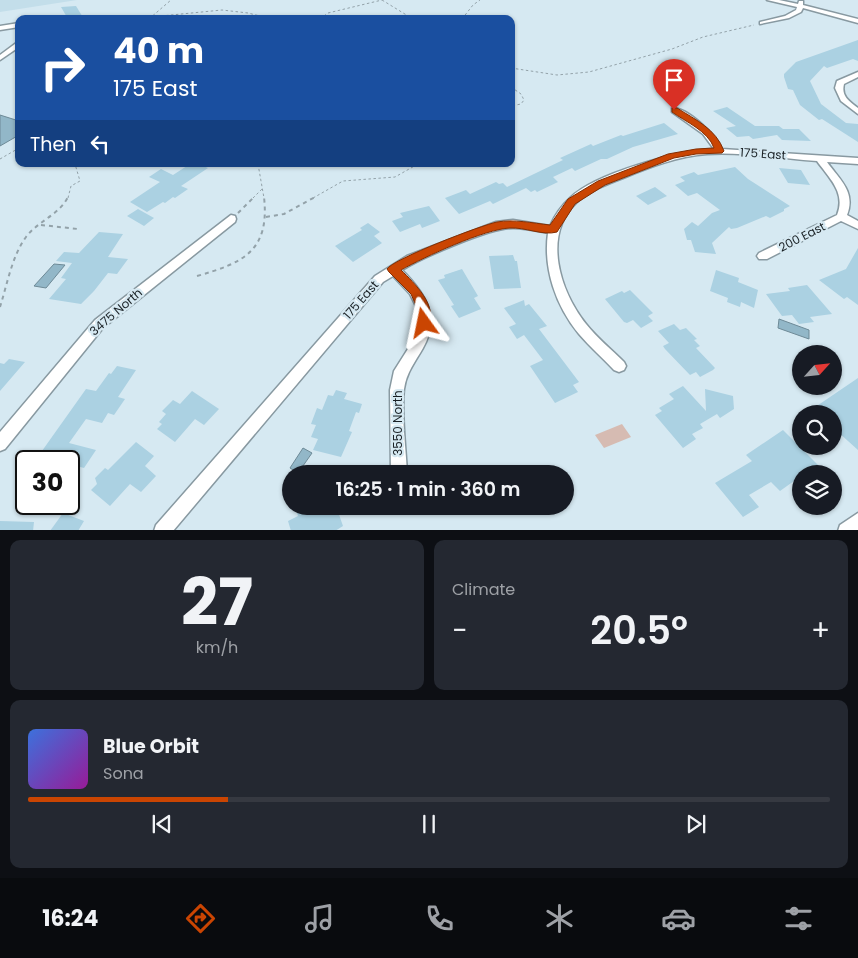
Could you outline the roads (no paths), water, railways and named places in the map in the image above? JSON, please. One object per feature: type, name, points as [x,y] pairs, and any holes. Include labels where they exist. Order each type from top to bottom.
[{"type":"street","points":[[770,0],[800,3],[858,21]]},
{"type":"street","points":[[762,23],[794,14],[799,11],[800,3]]},
{"type":"street","points":[[0,28],[15,26]]},
{"type":"street","points":[[0,58],[15,46]]},
{"type":"street","points":[[858,74],[840,83],[838,90],[839,95],[846,103],[858,112]]},
{"type":"street","points":[[674,110],[708,133],[715,140],[719,151]]},
{"type":"street","name":"175 East","points":[[162,530],[379,279],[411,259],[496,226],[513,224],[553,230],[572,201],[602,183],[671,156],[696,151],[719,151],[858,161]]},
{"type":"street","points":[[820,158],[844,192],[846,205],[840,217],[858,225]]},
{"type":"street","name":"200 East","points":[[763,256],[840,217]]},
{"type":"street","name":"3475 North","points":[[0,444],[99,324],[231,219]]},
{"type":"street","points":[[553,230],[552,260],[564,300],[582,328],[619,366]]},
{"type":"street","name":"3550 North","points":[[393,269],[415,291],[423,308],[424,323],[419,343],[401,371],[397,390],[399,465]]},
{"type":"street","points":[[846,530],[858,521]]}]
